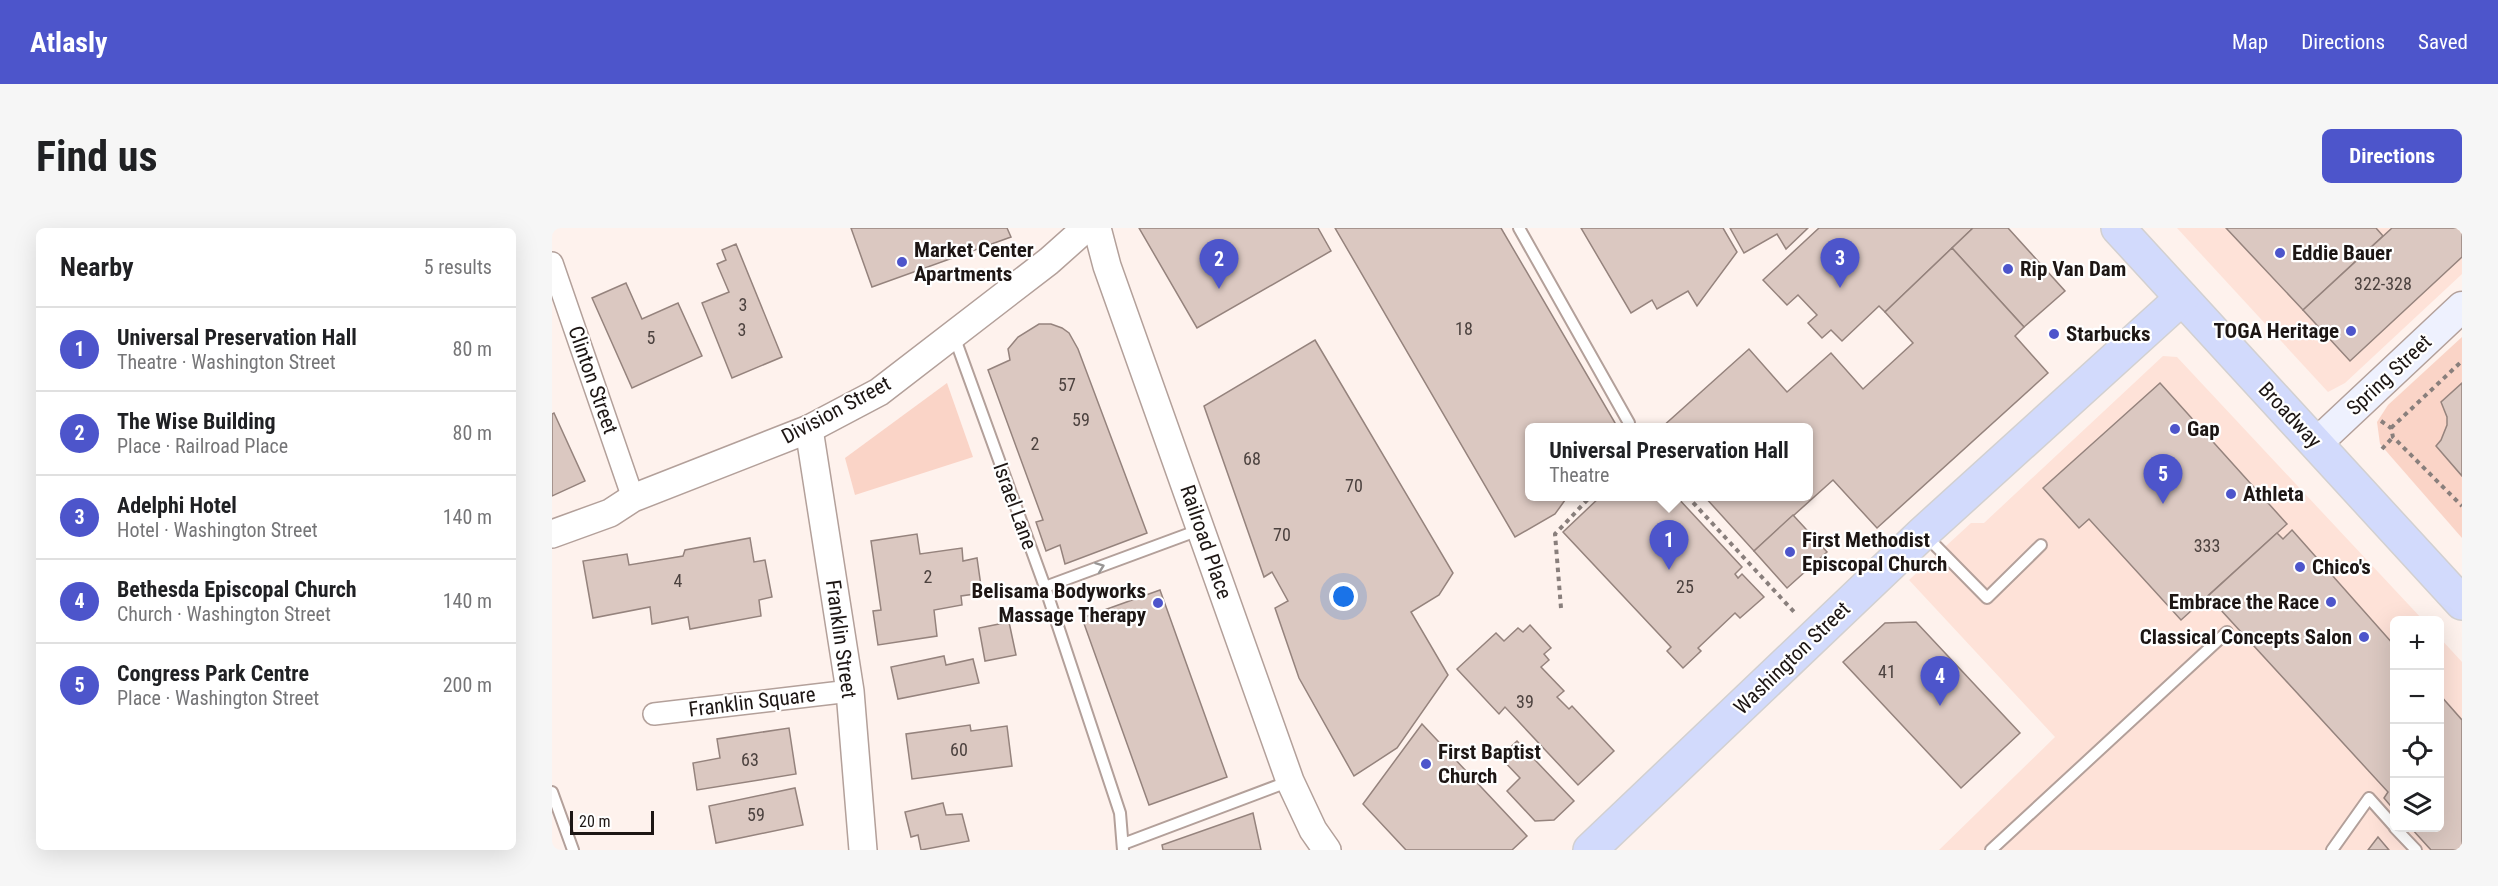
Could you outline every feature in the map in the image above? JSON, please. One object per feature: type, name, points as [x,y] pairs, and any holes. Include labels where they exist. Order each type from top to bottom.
[{"type":"highway","name":"Broadway","points":[[2118,228],[2462,603]]},
{"type":"highway","name":"Washington Street","points":[[1590,850],[1923,533],[2182,298]]},
{"type":"main road","name":"Spring Street","points":[[2317,443],[2462,307]]},
{"type":"street","name":"Division Street","points":[[552,534],[610,513],[633,498],[809,429],[879,392],[954,336],[1086,228]]},
{"type":"street","name":"Railroad Place","points":[[1097,228],[1107,266],[1290,781],[1313,830],[1327,850]]},
{"type":"street","name":"Clinton Street","points":[[552,263],[633,498]]},
{"type":"street","name":"Franklin Street","points":[[809,429],[850,691],[863,850]]},
{"type":"street","name":"Franklin Square","points":[[654,714],[850,691]]},
{"type":"lane","points":[[1519,228],[1629,423]]},
{"type":"lane","name":"Israel Lane","points":[[954,336],[1045,588],[1120,813],[1123,847]]},
{"type":"lane","points":[[1045,588],[1202,529]]},
{"type":"lane","points":[[1923,533],[1987,598],[2041,544]]},
{"type":"lane","points":[[1991,850],[2227,632]]},
{"type":"lane","points":[[1123,847],[1290,781]]},
{"type":"lane","points":[[552,792],[573,850]]},
{"type":"lane","points":[[2332,850],[2369,798],[2390,821]]},
{"type":"lane","points":[[2400,832],[2416,850]]},
{"type":"path","points":[[2391,428],[2462,362]]},
{"type":"path","points":[[2377,417],[2391,428],[2393,437],[2462,506]]},
{"type":"path","points":[[2382,449],[2393,437]]},
{"type":"path","points":[[1561,608],[1555,534],[1586,501]]},
{"type":"path","points":[[1692,501],[1815,635]]},
{"type":"shaded area","points":[[2177,228],[2462,228],[2462,274],[2345,383],[2328,392]]},
{"type":"shaded area","points":[[2462,337],[2462,538],[2380,444],[2377,422],[2388,405]]},
{"type":"shaded area","points":[[2163,356],[2177,357],[2419,616],[2390,616],[2390,832],[2444,832],[2444,642],[2462,662],[2462,850],[1939,850],[2055,737],[1909,580],[1971,523],[1984,523]]},
{"type":"shaded area","points":[[947,383],[973,457],[855,495],[845,458]]},
{"type":"building","name":"Market Center Apartments","points":[[851,228],[1007,228],[1011,237],[872,287]]},
{"type":"building","points":[[1139,228],[1318,228],[1331,251],[1197,328]]},
{"type":"building","points":[[1335,228],[1501,228],[1615,423],[1525,423],[1525,501],[1564,501],[1555,514],[1515,537]]},
{"type":"building","points":[[1581,228],[1723,228],[1737,252],[1697,306],[1688,291],[1657,309],[1652,300],[1631,313]]},
{"type":"building","points":[[1730,228],[1808,228],[1786,249],[1777,234],[1744,253]]},
{"type":"building","points":[[1819,228],[1973,228],[1885,312],[1879,306],[1842,341],[1831,330],[1822,338],[1808,323],[1817,315],[1798,295],[1787,305],[1763,280]]},
{"type":"building","name":"Rip Van Dam","points":[[1973,228],[2008,228],[2065,291],[2024,327],[1952,248]]},
{"type":"building","points":[[2226,228],[2376,228],[2383,236],[2303,310]]},
{"type":"building","points":[[2392,228],[2462,228],[2462,257],[2350,361],[2303,310]]},
{"type":"building","points":[[736,244],[782,357],[732,378],[702,303],[729,292],[717,264],[726,260],[722,250]]},
{"type":"building","points":[[1952,248],[2024,327],[2015,336],[2048,373],[1877,528],[1833,480],[1813,498],[1813,423],[1667,423],[1749,349],[1787,392],[1831,353],[1863,389],[1913,343],[1885,312]]},
{"type":"building","points":[[626,283],[642,319],[678,303],[702,356],[632,388],[592,298]]},
{"type":"building","points":[[1039,324],[1051,324],[1062,328],[1069,333],[1078,349],[1147,533],[1065,564],[1060,545],[1046,551],[1036,522],[1043,520],[988,370],[1010,360],[1008,349],[1018,337]]},
{"type":"building","points":[[1315,340],[1453,573],[1439,595],[1411,612],[1448,675],[1397,748],[1354,776],[1299,678],[1275,608],[1288,601],[1272,572],[1264,577],[1204,406]]},
{"type":"building","points":[[2160,383],[2287,524],[2181,620],[2089,519],[2079,528],[2043,488]]},
{"type":"building","points":[[2462,383],[2462,476],[2436,446],[2447,425],[2447,417],[2441,402]]},
{"type":"building","points":[[554,413],[585,481],[552,496],[552,414]]},
{"type":"building","points":[[1596,501],[1681,501],[1742,567],[1735,574],[1738,578],[1742,574],[1764,597],[1740,618],[1735,613],[1698,648],[1701,651],[1683,668],[1667,651],[1671,647],[1563,532]]},
{"type":"building","points":[[1709,501],[1810,501],[1754,551]]},
{"type":"building","name":"First Methodist Episcopal Church","points":[[1793,515],[1827,552],[1787,588],[1754,551]]},
{"type":"building","points":[[2292,530],[2390,640],[2390,805],[2384,798],[2388,792],[2208,596],[2277,533],[2283,539]]},
{"type":"building","points":[[917,534],[920,554],[962,548],[963,561],[977,558],[982,593],[961,596],[962,605],[934,610],[937,636],[878,645],[873,611],[881,610],[871,541]]},
{"type":"building","points":[[750,538],[754,562],[765,560],[772,597],[759,600],[761,616],[690,629],[688,617],[652,624],[650,607],[593,618],[583,561],[627,554],[629,565],[683,556],[685,550]]},
{"type":"building","points":[[1160,590],[1227,777],[1149,805],[1082,618]]},
{"type":"building","points":[[1009,622],[1016,655],[985,661],[979,628]]},
{"type":"building","points":[[1916,622],[2020,733],[1961,788],[1843,662],[1885,623]]},
{"type":"building","points":[[1530,625],[1551,648],[1544,654],[1549,660],[1541,667],[1564,691],[1557,697],[1569,709],[1572,706],[1614,751],[1578,785],[1505,707],[1499,714],[1457,669],[1496,633],[1504,641],[1518,628],[1523,632]]},
{"type":"building","points":[[944,656],[946,665],[973,659],[979,683],[898,699],[891,667]]},
{"type":"building","points":[[2444,700],[2462,720],[2462,850],[2431,850],[2415,832],[2444,832]]},
{"type":"building","name":"First Baptist Church","points":[[1422,724],[1527,836],[1512,850],[1406,850],[1363,804]]},
{"type":"building","points":[[970,725],[971,731],[1007,726],[1012,766],[912,779],[906,734]]},
{"type":"building","points":[[789,728],[796,774],[697,790],[693,763],[720,758],[717,739]]},
{"type":"building","points":[[1517,741],[1574,801],[1554,820],[1535,821],[1507,791],[1520,778],[1500,757]]},
{"type":"building","points":[[795,788],[803,825],[716,843],[709,806]]},
{"type":"building","points":[[943,803],[946,815],[962,814],[969,841],[921,850],[918,835],[911,837],[905,812]]},
{"type":"building","points":[[1253,813],[1261,850],[1163,850],[1162,845]]},
{"type":"building","points":[[2378,837],[2389,850],[2368,850]]},
{"type":"place","name":"Eddie Bauer","points":[[2280,253]]},
{"type":"place","name":"Market Center Apartments","points":[[902,262]]},
{"type":"place","name":"Rip Van Dam","points":[[2008,269]]},
{"type":"place","name":"Adelphi Hotel","points":[[1840,288]]},
{"type":"place","name":"The Wise Building","points":[[1219,289]]},
{"type":"place","name":"TOGA Heritage","points":[[2351,331]]},
{"type":"place","name":"Starbucks","points":[[2054,334]]},
{"type":"place","name":"Gap","points":[[2175,429]]},
{"type":"place","name":"Athleta","points":[[2231,494]]},
{"type":"place","name":"Congress Park Centre","points":[[2163,504]]},
{"type":"place","name":"First Methodist Episcopal Church","points":[[1790,552]]},
{"type":"place","name":"Chico's","points":[[2300,567]]},
{"type":"place","name":"Universal Preservation Hall","points":[[1669,570]]},
{"type":"place","name":"Embrace the Race","points":[[2331,602]]},
{"type":"place","name":"Belisama Bodyworks Massage Therapy","points":[[1158,603]]},
{"type":"place","name":"Classical Concepts Salon","points":[[2364,637]]},
{"type":"place","name":"Bethesda Episcopal Church","points":[[1940,706]]},
{"type":"place","name":"First Baptist Church","points":[[1426,764]]}]
